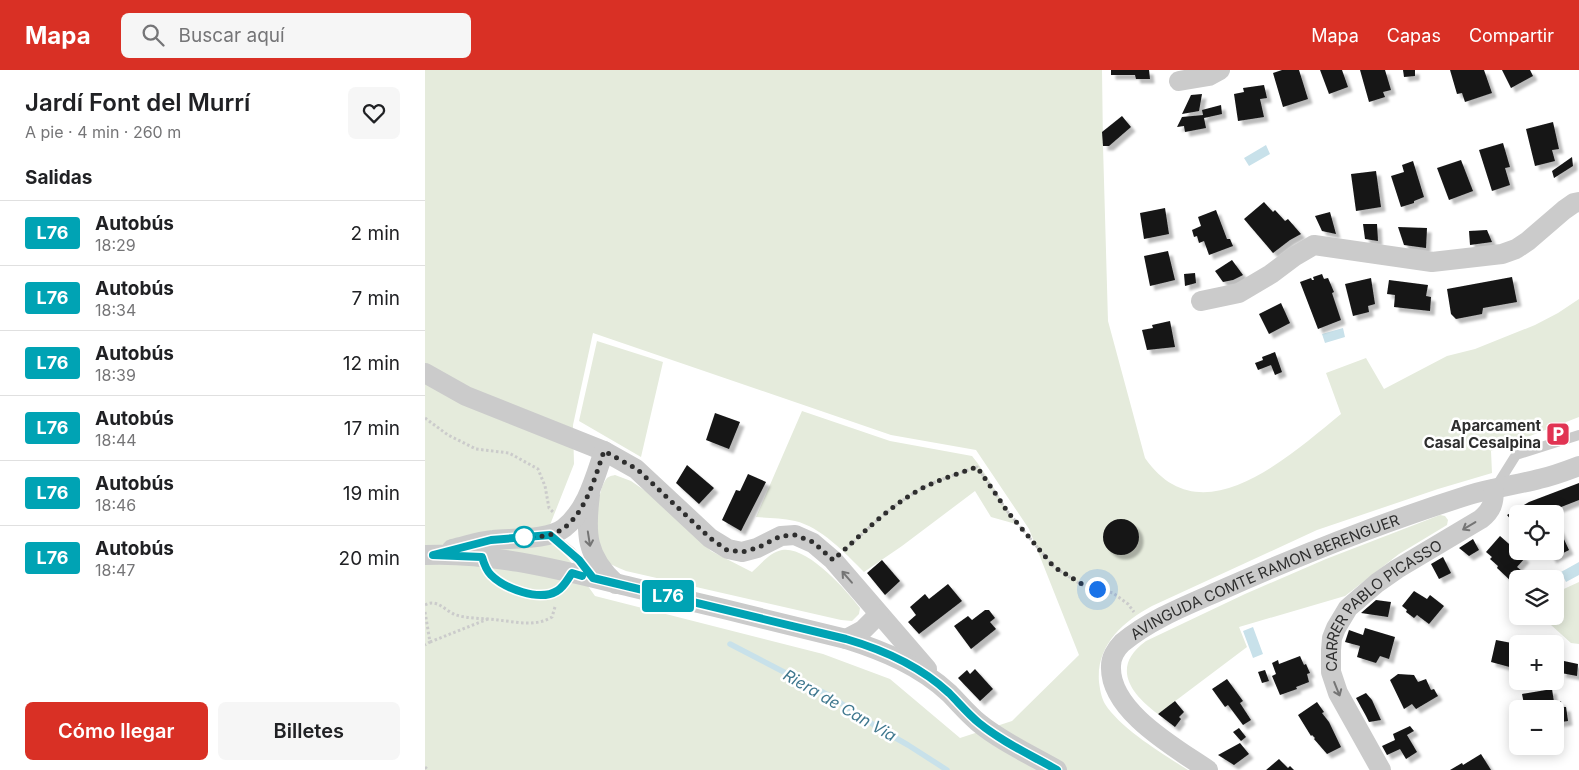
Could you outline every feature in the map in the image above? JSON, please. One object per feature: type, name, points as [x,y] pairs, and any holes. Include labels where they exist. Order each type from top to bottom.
[{"type":"street","points":[[1179,81],[1209,76],[1220,70]]},
{"type":"street","points":[[1201,301],[1239,293],[1271,274],[1295,256],[1314,246],[1432,262],[1502,254],[1516,249],[1529,241],[1565,210],[1579,202]]},
{"type":"street","points":[[425,373],[466,396],[604,451],[637,469],[710,538],[727,550],[742,552],[757,548],[781,536],[795,535],[813,542],[833,560],[949,693],[978,722],[1005,741],[1057,770]]},
{"type":"street","points":[[429,555],[491,540],[558,531],[583,506],[604,451]]},
{"type":"street","name":"AVINGUDA COMTE RAMON BERENGUER","points":[[1208,770],[1158,735],[1137,717],[1116,692],[1112,679],[1111,665],[1114,654],[1121,645],[1143,628],[1168,614],[1286,562],[1373,528],[1437,506],[1472,495],[1541,479],[1579,466]]},
{"type":"street","points":[[590,490],[588,511],[589,542],[597,563],[604,573],[616,584]]},
{"type":"street","name":"CARRER PABLO PICASSO","points":[[1381,770],[1338,693],[1331,672],[1331,650],[1337,628],[1348,608],[1377,584],[1397,569],[1490,512],[1494,501],[1494,490]]},
{"type":"street","points":[[429,555],[482,557],[523,563],[568,579],[593,578],[846,639],[875,648],[903,660],[929,676],[949,693]]},
{"type":"street","points":[[846,639],[863,630],[879,614]]},
{"type":"lane","points":[[1494,490],[1516,455],[1579,435]]},
{"type":"lane","points":[[558,531],[593,578]]},
{"type":"lane","points":[[482,557],[486,569],[505,585],[536,595],[556,592],[568,579]]},
{"type":"path","points":[[425,418],[448,435],[476,449],[509,453],[539,470],[545,486],[549,508],[560,520],[558,531]]},
{"type":"path","points":[[833,560],[903,500],[935,482],[977,467],[1007,511],[1054,567],[1082,584],[1113,593],[1128,604],[1143,628]]},
{"type":"path","points":[[425,605],[432,602],[438,603],[447,611],[465,618],[518,623],[546,621],[552,617],[568,579]]},
{"type":"path","points":[[425,612],[430,642]]},
{"type":"path","points":[[425,645],[488,619]]},
{"type":"green space","points":[[425,70],[1102,70],[1108,321],[1145,458],[1167,481],[1192,491],[1218,491],[1245,482],[1271,468],[1341,414],[1326,373],[1366,358],[1384,389],[1447,356],[1475,349],[1535,325],[1579,299],[1579,417],[1491,451],[1492,473],[1438,489],[1317,530],[1152,606],[1141,612],[1113,636],[1102,657],[1099,669],[1099,682],[1105,704],[1121,723],[1132,732],[1188,770],[425,770]],"holes":[[[593,333],[891,435],[976,450],[1029,529],[1079,655],[1012,721],[960,738],[890,679],[823,654],[595,596],[548,530],[574,464],[573,425]]]},
{"type":"green space","points":[[597,341],[663,362],[641,457],[579,421]]},
{"type":"green space","points":[[802,411],[890,441],[972,456],[1016,524],[991,517],[975,491],[864,572],[832,542],[805,524],[795,521],[756,517]]},
{"type":"green space","points":[[615,475],[631,481],[670,508],[711,551],[752,572],[778,551],[792,551],[803,555],[825,571],[846,591],[860,608],[859,614],[852,621],[841,620],[626,571],[611,564],[600,554],[596,528],[599,496],[607,479]]},
{"type":"green space","points":[[1440,515],[1445,516],[1448,520],[1447,525],[1399,554],[1345,596],[1239,627],[1247,647],[1158,714],[1140,698],[1128,680],[1127,670],[1129,661],[1135,651],[1146,641],[1245,594],[1326,559]]},
{"type":"green space","points":[[1579,582],[1579,644],[1571,643],[1551,625],[1564,625],[1564,589]]},
{"type":"water","points":[[1266,145],[1270,154],[1249,166],[1244,158]]},
{"type":"water","points":[[1343,328],[1345,337],[1325,343],[1322,334]]},
{"type":"water","points":[[1579,562],[1579,575],[1566,582],[1564,570]]},
{"type":"water","points":[[1253,627],[1263,654],[1253,658],[1243,631]]},
{"type":"building","points":[[1111,70],[1149,70],[1150,79],[1136,79],[1135,75],[1111,75]]},
{"type":"building","points":[[1282,70],[1299,70],[1308,99],[1283,107],[1273,73]]},
{"type":"building","points":[[1320,70],[1342,70],[1348,87],[1329,94]]},
{"type":"building","points":[[1360,70],[1385,70],[1391,90],[1383,92],[1385,97],[1369,102]]},
{"type":"building","points":[[1403,70],[1415,70],[1415,76],[1404,77]]},
{"type":"building","points":[[1450,70],[1484,70],[1492,93],[1465,102],[1462,93],[1457,94]]},
{"type":"building","points":[[1502,70],[1530,70],[1533,76],[1511,88]]},
{"type":"building","points":[[1264,85],[1267,98],[1260,99],[1264,117],[1238,121],[1234,94],[1244,92],[1243,88]]},
{"type":"building","points":[[1202,94],[1199,111],[1182,114],[1191,95]]},
{"type":"building","points":[[1221,105],[1222,114],[1204,118],[1206,128],[1185,132],[1184,126],[1177,127],[1182,117],[1203,115],[1202,110]]},
{"type":"building","points":[[1122,116],[1131,127],[1109,146],[1103,146],[1102,132]]},
{"type":"building","points":[[1553,122],[1559,149],[1552,150],[1555,161],[1535,166],[1526,129]]},
{"type":"building","points":[[1503,143],[1510,167],[1505,168],[1510,185],[1492,191],[1479,150]]},
{"type":"building","points":[[1572,157],[1573,166],[1554,178],[1552,171]]},
{"type":"building","points":[[1461,160],[1473,191],[1449,200],[1437,168]]},
{"type":"building","points":[[1413,161],[1424,197],[1414,201],[1414,203],[1401,207],[1391,176],[1404,172],[1402,165]]},
{"type":"building","points":[[1376,171],[1381,207],[1356,211],[1351,174]]},
{"type":"building","points":[[1264,202],[1285,221],[1288,219],[1301,234],[1273,253],[1244,219]]},
{"type":"building","points":[[1165,208],[1169,234],[1144,239],[1140,213]]},
{"type":"building","points":[[1216,210],[1227,239],[1230,239],[1233,246],[1209,255],[1204,241],[1199,243],[1197,236],[1194,237],[1192,230],[1201,226],[1198,217]]},
{"type":"building","points":[[1330,212],[1336,234],[1322,231],[1315,216]]},
{"type":"building","points":[[1363,224],[1377,224],[1378,241],[1365,239]]},
{"type":"building","points":[[1398,227],[1427,228],[1426,248],[1404,245]]},
{"type":"building","points":[[1487,230],[1492,242],[1470,245],[1469,231]]},
{"type":"building","points":[[1168,251],[1175,280],[1150,286],[1144,256]]},
{"type":"building","points":[[1232,260],[1243,275],[1223,282],[1215,271]]},
{"type":"building","points":[[1195,273],[1196,283],[1185,286],[1184,274]]},
{"type":"building","points":[[1322,274],[1324,279],[1328,278],[1334,292],[1332,293],[1341,320],[1318,329],[1300,282],[1311,278],[1314,280],[1313,277]]},
{"type":"building","points":[[1512,277],[1517,302],[1483,308],[1482,314],[1456,319],[1451,314],[1447,289]]},
{"type":"building","points":[[1371,278],[1375,304],[1368,306],[1369,312],[1353,316],[1345,284]]},
{"type":"building","points":[[1389,280],[1428,285],[1426,296],[1431,297],[1430,311],[1394,307],[1395,295],[1387,294]]},
{"type":"building","points":[[1281,303],[1290,323],[1269,334],[1259,314]]},
{"type":"building","points":[[1170,321],[1175,347],[1147,350],[1142,330],[1153,328],[1152,325]]},
{"type":"building","points":[[1275,352],[1282,372],[1275,375],[1271,365],[1258,370],[1255,363],[1263,360],[1262,357]]},
{"type":"building","points":[[715,413],[740,422],[729,449],[706,440]]},
{"type":"building","points":[[687,465],[714,488],[699,504],[676,483]]},
{"type":"building","points":[[748,474],[766,482],[741,531],[722,520],[736,490],[740,491]]},
{"type":"building","points":[[1579,483],[1579,500],[1564,506],[1524,505]]},
{"type":"building","points":[[1121,519],[1128,520],[1134,524],[1138,530],[1138,544],[1134,550],[1128,554],[1121,555],[1114,554],[1108,550],[1104,544],[1103,537],[1104,530],[1108,524],[1114,520]]},
{"type":"building","points":[[1500,536],[1509,544],[1509,560],[1523,560],[1517,567],[1521,570],[1509,570],[1509,579],[1497,568],[1498,566],[1490,559],[1492,557],[1486,552]]},
{"type":"building","points":[[1473,539],[1479,550],[1469,556],[1459,548]]},
{"type":"building","points":[[1564,539],[1569,550],[1564,553]]},
{"type":"building","points":[[1443,557],[1451,573],[1439,579],[1431,564]]},
{"type":"building","points":[[882,560],[900,581],[885,595],[867,573]]},
{"type":"building","points":[[948,584],[962,601],[919,634],[908,622],[916,615],[910,607],[925,594],[929,599]]},
{"type":"building","points":[[1414,591],[1427,599],[1430,595],[1444,606],[1429,624],[1417,615],[1414,618],[1402,606]]},
{"type":"building","points":[[1376,600],[1391,602],[1388,617],[1361,613]]},
{"type":"building","points":[[985,610],[989,610],[995,618],[990,622],[996,629],[971,649],[954,626],[968,616],[972,620]]},
{"type":"building","points":[[1365,628],[1395,637],[1389,659],[1380,656],[1376,663],[1357,657],[1360,646],[1345,642],[1349,630],[1363,635]]},
{"type":"building","points":[[1496,640],[1509,642],[1509,667],[1491,662]]},
{"type":"building","points":[[1300,656],[1310,673],[1307,674],[1309,682],[1280,695],[1272,676],[1276,674],[1272,663],[1278,660],[1279,664]]},
{"type":"building","points":[[1564,661],[1578,664],[1577,676],[1564,674]]},
{"type":"building","points":[[975,669],[993,689],[980,701],[958,678],[967,670],[970,674]]},
{"type":"building","points":[[1265,670],[1269,681],[1262,683],[1258,672]]},
{"type":"building","points":[[1398,674],[1414,675],[1418,682],[1426,679],[1431,690],[1434,689],[1438,696],[1416,709],[1412,704],[1404,709],[1390,680]]},
{"type":"building","points":[[1227,679],[1243,701],[1240,703],[1251,720],[1243,725],[1228,705],[1225,707],[1212,689]]},
{"type":"building","points":[[1552,690],[1554,700],[1523,700],[1522,694]]},
{"type":"building","points":[[1366,693],[1372,700],[1381,720],[1369,722],[1356,698]]},
{"type":"building","points":[[1175,701],[1184,712],[1179,717],[1181,719],[1175,727],[1158,714]]},
{"type":"building","points":[[1317,702],[1341,747],[1327,754],[1315,738],[1311,736],[1298,715]]},
{"type":"building","points":[[1564,707],[1566,707],[1568,721],[1564,722]]},
{"type":"building","points":[[1410,726],[1414,731],[1407,735],[1417,752],[1406,759],[1400,749],[1387,755],[1382,746],[1395,740],[1393,734]]},
{"type":"building","points":[[1239,728],[1246,737],[1241,741],[1233,732]]},
{"type":"building","points":[[1240,743],[1249,754],[1234,765],[1218,755]]},
{"type":"building","points":[[1481,754],[1491,770],[1450,770],[1462,763],[1463,765]]},
{"type":"building","points":[[1279,759],[1288,768],[1290,766],[1294,770],[1266,770]]},
{"type":"waterway","name":"Riera de Can Via","points":[[730,644],[830,696],[947,770]]},
{"type":"bus line","name":"L76","points":[[582,576],[572,573],[565,585],[556,592],[536,595],[510,588],[500,582],[486,569],[482,557],[433,555],[491,540],[550,535],[579,560],[593,578],[846,639],[875,648],[903,660],[929,676],[978,722],[1005,741],[1057,770]]},
{"type":"place","name":"Aparcament Casal Cesalpina","points":[[1558,434]]},
{"type":"route","points":[[524,537],[550,535],[565,528],[583,506],[604,451],[637,469],[710,538],[727,550],[742,552],[757,548],[781,536],[795,535],[813,542],[833,560],[903,500],[935,482],[977,467],[1007,511],[1043,556],[1066,575],[1082,584],[1097,589]]}]
